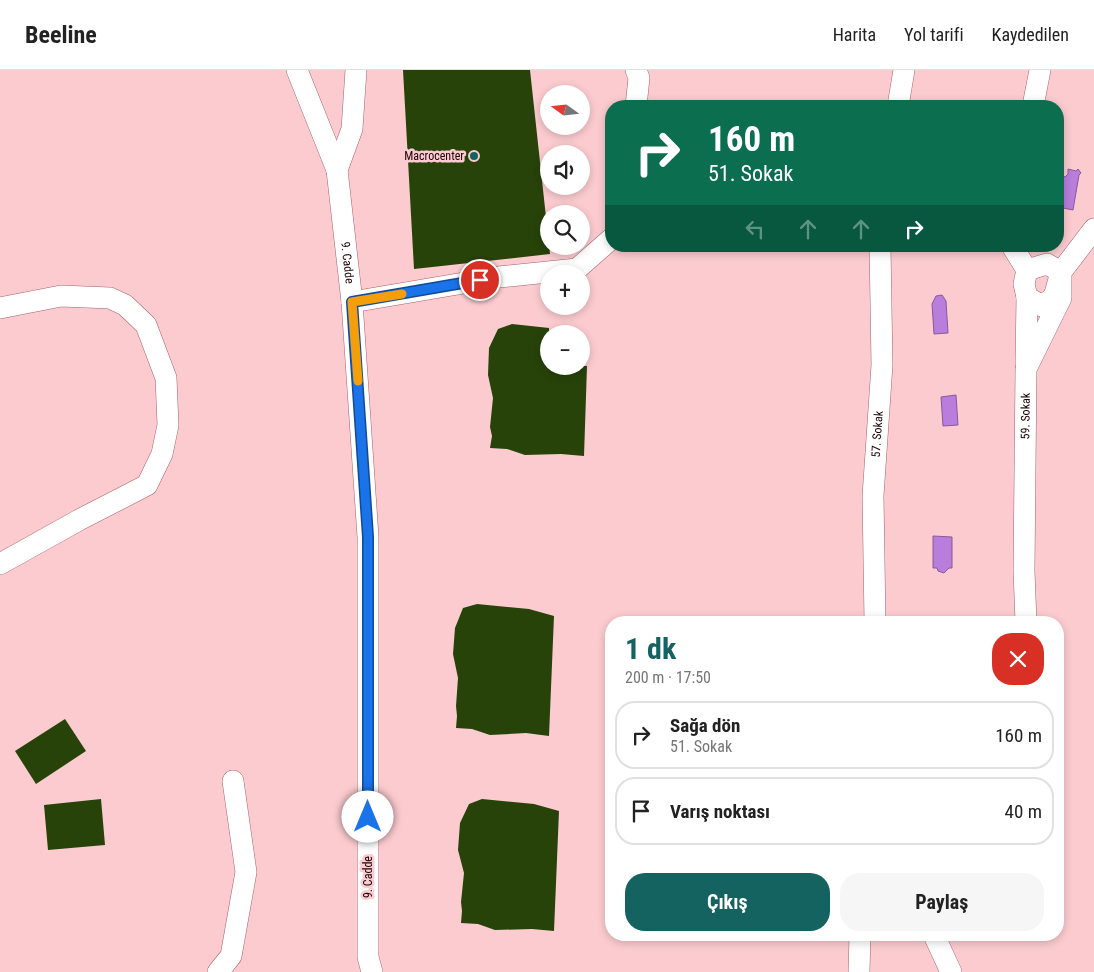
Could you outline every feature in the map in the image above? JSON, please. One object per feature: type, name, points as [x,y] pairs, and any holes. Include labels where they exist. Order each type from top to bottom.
[{"type":"street","name":"9. Cadde","points":[[297,70],[337,170],[352,302],[368,537],[368,957],[372,972]]},
{"type":"street","points":[[337,170],[352,129],[356,70]]},
{"type":"street","points":[[636,70],[639,78],[637,100]]},
{"type":"street","points":[[899,100],[904,70]]},
{"type":"street","points":[[1034,100],[1040,70]]},
{"type":"street","points":[[1027,297],[1042,306],[1054,297],[1061,272],[1094,229]]},
{"type":"street","points":[[352,302],[498,276],[577,269],[605,244]]},
{"type":"street","name":"57. Sokak","points":[[875,616],[873,496],[882,365],[880,252]]},
{"type":"street","points":[[1016,252],[1026,270],[1024,284],[1027,297],[1026,370]]},
{"type":"street","points":[[1026,270],[1046,264],[1061,272]]},
{"type":"street","name":"59. Sokak","points":[[1026,616],[1024,571],[1026,370],[1061,298],[1061,272]]},
{"type":"street","points":[[0,308],[60,296],[110,298],[125,305],[146,325],[166,378],[168,426],[162,454],[146,485],[0,564]]},
{"type":"street","points":[[218,972],[231,956],[246,872],[233,781]]},
{"type":"street","points":[[859,972],[860,941]]},
{"type":"street","points":[[937,941],[952,972]]},
{"type":"shaded area","points":[[1068,169],[1076,171],[1078,169],[1081,173],[1079,175],[1073,210],[1064,208],[1064,177],[1068,174]]},
{"type":"shaded area","points":[[942,295],[946,301],[948,333],[934,334],[932,304],[936,296]]},
{"type":"shaded area","points":[[956,395],[958,425],[943,426],[941,397]]},
{"type":"shaded area","points":[[933,536],[952,537],[952,568],[949,568],[944,573],[938,571],[937,568],[933,568]]},
{"type":"building","name":"Macrocenter","points":[[403,70],[530,70],[540,162],[540,195],[544,195],[545,205],[540,205],[541,255],[414,269]]},
{"type":"building","points":[[512,324],[540,327],[540,375],[587,375],[584,456],[561,454],[525,455],[507,449],[490,448],[493,398],[488,375],[489,348],[498,329]]},
{"type":"building","points":[[477,604],[529,609],[554,616],[549,736],[526,733],[490,735],[472,729],[456,728],[458,678],[453,654],[455,628],[463,608]]},
{"type":"building","points":[[65,719],[86,751],[36,784],[15,751]]},
{"type":"building","points":[[101,799],[105,845],[48,850],[44,805]]},
{"type":"building","points":[[482,799],[534,804],[559,811],[554,931],[532,929],[495,930],[478,924],[461,923],[464,873],[458,850],[460,823],[469,804]]},
{"type":"slow traffic","points":[[358,381],[352,302],[402,294]]},
{"type":"place","name":"Macrocenter","points":[[474,156]]},
{"type":"route","points":[[368,817],[368,537],[352,302],[480,280]]}]
